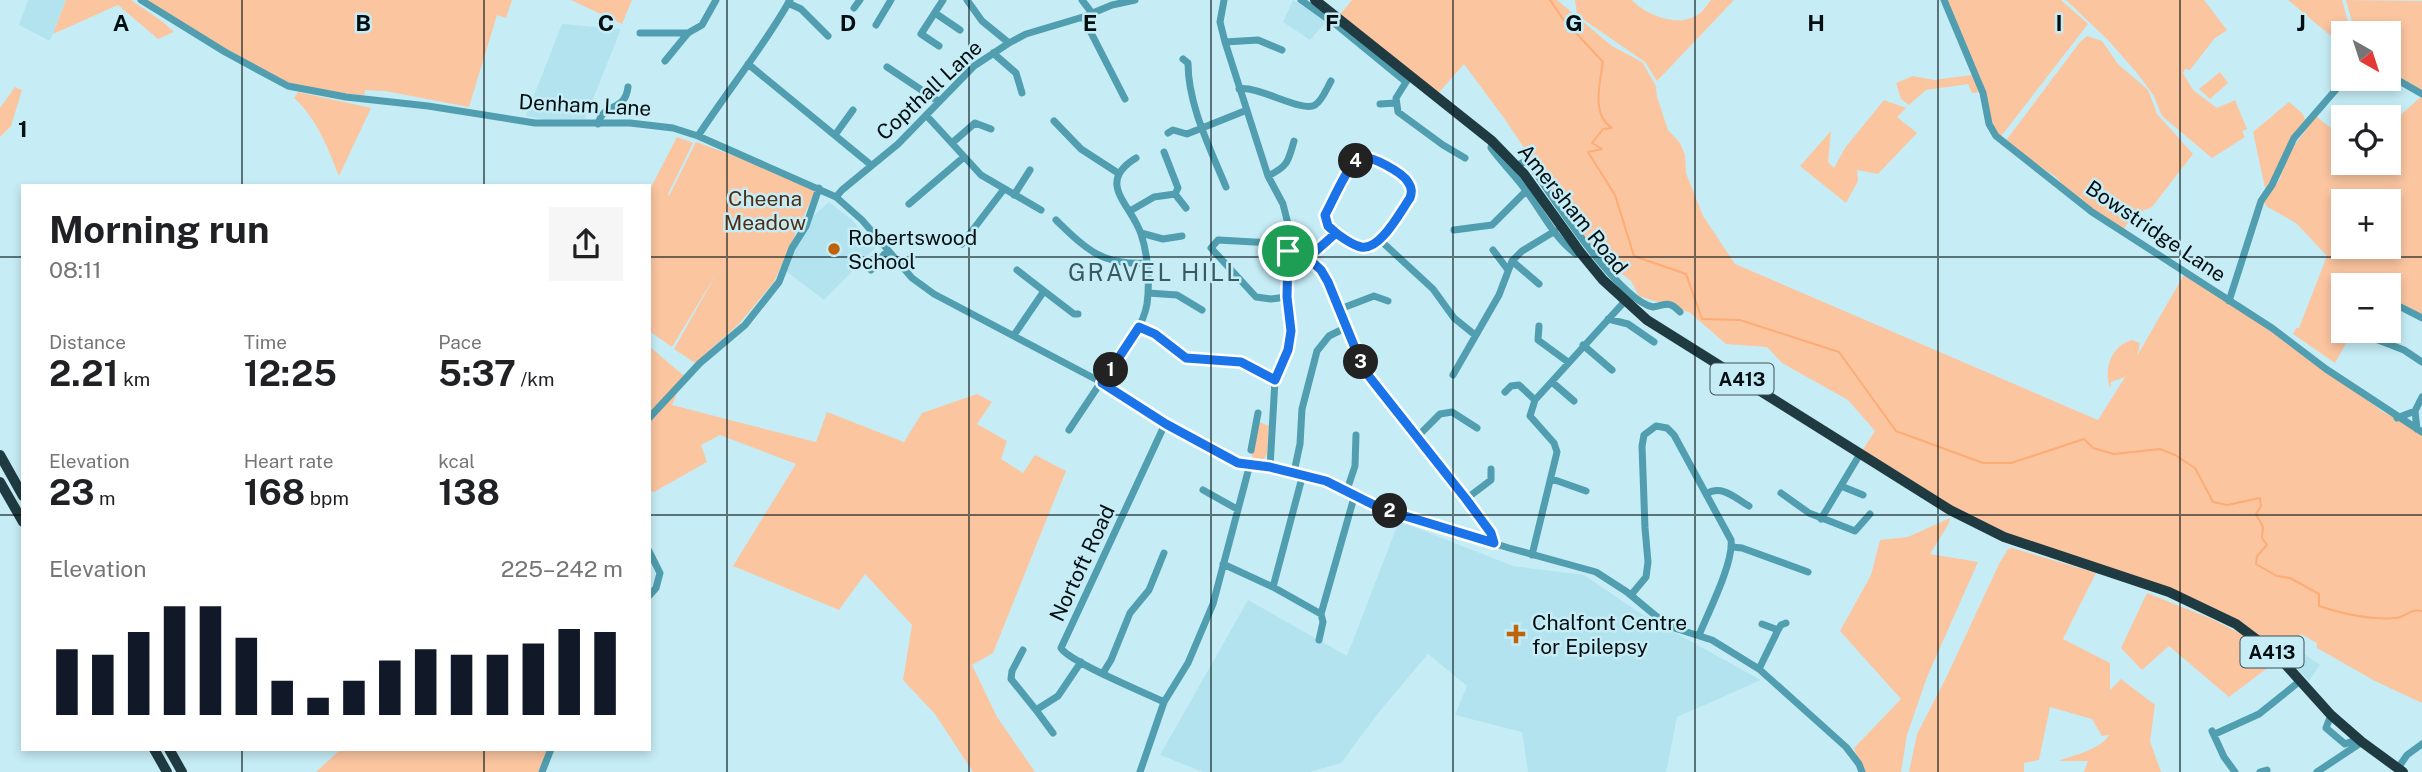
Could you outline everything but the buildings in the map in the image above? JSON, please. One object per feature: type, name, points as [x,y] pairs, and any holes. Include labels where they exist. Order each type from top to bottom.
[{"type":"highway","name":"Amersham Road","points":[[1315,0],[1408,79],[1492,141],[1541,196],[1604,281],[1625,301],[1667,332],[1950,510],[2004,537],[2169,592],[2236,624],[2277,655],[2300,681]]},
{"type":"highway","points":[[0,455],[21,492]]},
{"type":"highway","points":[[0,482],[21,519]]},
{"type":"highway","name":"A413","points":[[2300,681],[2331,715],[2396,769]]},
{"type":"highway","points":[[155,751],[167,772]]},
{"type":"highway","points":[[170,751],[182,772]]},
{"type":"street","name":"Denham Lane","points":[[141,0],[225,52],[289,86],[346,97],[428,106],[535,123],[630,123],[673,128],[698,136],[819,188],[836,197],[861,218],[912,278],[934,294],[1102,383],[1166,424],[1238,463],[1303,474],[1347,490],[1382,509],[1596,572],[1631,595],[1668,626],[1699,635],[1727,648],[1759,669],[1846,747],[1859,764],[1861,772]]},
{"type":"street","points":[[665,61],[688,33],[702,25],[716,0]]},
{"type":"street","points":[[854,8],[860,0]]},
{"type":"street","points":[[876,25],[891,0]]},
{"type":"street","points":[[939,46],[919,34],[943,0]]},
{"type":"street","points":[[967,0],[982,21],[1009,43]]},
{"type":"street","points":[[1082,0],[1093,13]]},
{"type":"street","name":"Copthall Lane","points":[[836,197],[898,144],[974,66],[993,53],[1026,34],[1135,0]]},
{"type":"street","points":[[1224,0],[1226,10],[1220,22],[1224,41],[1268,176],[1283,204],[1288,224],[1287,297],[1291,331],[1288,350],[1275,380],[1270,467]]},
{"type":"street","points":[[1301,0],[1408,79],[1395,103],[1398,112],[1465,158]]},
{"type":"street","name":"Bowstridge Lane","points":[[1944,0],[1983,93],[1989,124],[1996,136],[2092,212],[2229,301],[2397,418],[2419,430]]},
{"type":"street","points":[[698,136],[725,94],[770,36],[789,2],[801,9],[828,36]]},
{"type":"street","points":[[935,13],[960,30]]},
{"type":"street","points":[[1083,17],[1125,99]]},
{"type":"street","points":[[640,33],[688,33]]},
{"type":"street","points":[[1224,41],[1258,40],[1282,50]]},
{"type":"street","points":[[993,53],[1016,74],[1022,93]]},
{"type":"street","points":[[1183,58],[1188,63],[1188,81],[1202,127],[1226,187]]},
{"type":"street","points":[[748,64],[871,165]]},
{"type":"street","points":[[887,67],[938,101]]},
{"type":"street","points":[[1239,89],[1248,87],[1267,96],[1310,106],[1318,102],[1331,81]]},
{"type":"street","points":[[2401,82],[2422,94]]},
{"type":"street","points":[[598,124],[606,109],[625,100],[628,87]]},
{"type":"street","points":[[2229,301],[2261,201],[2272,185],[2287,149],[2335,91]]},
{"type":"street","points":[[1380,104],[1395,103]]},
{"type":"street","points":[[835,135],[853,110]]},
{"type":"street","points":[[1168,133],[1174,130],[1186,134],[1247,110]]},
{"type":"street","points":[[926,115],[981,175],[1041,210]]},
{"type":"street","points":[[1054,121],[1081,149],[1118,173]]},
{"type":"street","points":[[952,143],[975,123],[991,129]]},
{"type":"street","points":[[1268,176],[1283,169],[1288,163],[1294,141]]},
{"type":"street","points":[[1492,141],[1491,148],[1555,232],[1572,251],[1576,254],[1580,252]]},
{"type":"street","points":[[1130,211],[1154,197],[1174,194],[1178,188],[1164,152]]},
{"type":"street","points":[[909,204],[964,157]]},
{"type":"street","points":[[1069,430],[1139,327],[1143,317],[1148,293],[1147,263],[1141,233],[1116,189],[1118,173],[1136,158]]},
{"type":"street","points":[[1360,158],[1371,158],[1404,176],[1412,192],[1380,240],[1371,247],[1360,247],[1328,226],[1325,215],[1352,165],[1360,158]]},
{"type":"street","points":[[1516,166],[1526,161],[1530,164],[1584,243],[1638,300],[1653,307],[1665,303],[1673,304],[1680,312]]},
{"type":"street","points":[[1014,195],[1030,170]]},
{"type":"street","points":[[651,416],[700,363],[745,325],[779,282],[792,248],[806,226],[819,188]]},
{"type":"street","points":[[962,244],[1004,190]]},
{"type":"street","points":[[1454,230],[1492,225],[1526,191]]},
{"type":"street","points":[[1174,194],[1186,208]]},
{"type":"street","points":[[1056,220],[1088,250],[1102,258],[1126,264],[1147,263]]},
{"type":"street","points":[[1452,375],[1499,295],[1513,261],[1522,251],[1555,232]]},
{"type":"street","points":[[1141,233],[1163,239],[1182,236]]},
{"type":"street","points":[[1308,258],[1336,233]]},
{"type":"street","points":[[1287,297],[1256,297],[1211,248],[1217,240],[1288,247],[1301,253],[1321,270],[1364,370],[1466,499],[1491,533],[1494,543]]},
{"type":"street","points":[[1380,240],[1433,289],[1454,318],[1475,335]]},
{"type":"street","points":[[1493,250],[1508,270]]},
{"type":"street","points":[[871,270],[887,251]]},
{"type":"street","points":[[1513,261],[1539,284]]},
{"type":"street","points":[[1017,270],[1074,314],[1078,314]]},
{"type":"street","points":[[1014,335],[1044,291]]},
{"type":"street","points":[[1148,293],[1177,295],[1202,310]]},
{"type":"street","points":[[1340,309],[1374,296],[1388,301]]},
{"type":"street","points":[[1532,555],[1557,452],[1554,443],[1530,416],[1535,400],[1625,301]]},
{"type":"street","points":[[2401,307],[2422,318]]},
{"type":"street","points":[[1608,319],[1628,324],[1654,342]]},
{"type":"street","points":[[1539,326],[1538,340],[1568,362]]},
{"type":"street","points":[[1139,327],[1155,334],[1186,358],[1241,362],[1275,380]]},
{"type":"street","points":[[1294,472],[1300,444],[1302,409],[1317,351],[1329,336],[1347,327]]},
{"type":"street","points":[[2385,343],[2422,362]]},
{"type":"street","points":[[1583,345],[1612,370]]},
{"type":"street","points":[[1552,382],[1574,401]]},
{"type":"street","points":[[1505,392],[1511,386],[1518,385],[1535,400]]},
{"type":"street","points":[[2419,430],[2415,411],[2422,397]]},
{"type":"street","points":[[2397,418],[2415,411]]},
{"type":"street","points":[[1416,438],[1440,414],[1452,412],[1477,428]]},
{"type":"street","points":[[1251,450],[1257,415],[1273,422]]},
{"type":"street","name":"Nortoft Road","points":[[1164,702],[1081,662],[1064,653],[1061,648],[1166,424]]},
{"type":"street","points":[[1631,595],[1646,577],[1648,562],[1642,483],[1644,435],[1656,426],[1667,428],[1674,435],[1731,540],[1732,547],[1699,635]]},
{"type":"street","points":[[1347,490],[1355,467],[1356,435]]},
{"type":"street","points":[[1821,519],[1860,454]]},
{"type":"street","points":[[1140,772],[1164,702],[1193,651],[1213,604],[1250,464]]},
{"type":"street","points":[[1466,499],[1491,480],[1491,469]]},
{"type":"street","points":[[1273,587],[1303,474]]},
{"type":"street","points":[[1552,480],[1586,491]]},
{"type":"street","points":[[1841,486],[1863,495]]},
{"type":"street","points":[[1203,490],[1237,509]]},
{"type":"street","points":[[1706,494],[1713,490],[1722,490],[1749,506]]},
{"type":"street","points":[[1781,493],[1808,513],[1855,531],[1870,514]]},
{"type":"street","points":[[1319,640],[1323,622],[1321,614],[1355,494]]},
{"type":"street","points":[[1732,547],[1742,548],[1808,572]]},
{"type":"street","points":[[1102,673],[1111,660],[1130,612],[1149,590],[1164,553]]},
{"type":"street","points":[[651,555],[660,573],[656,588],[651,594]]},
{"type":"street","points":[[1223,565],[1273,587],[1321,614]]},
{"type":"street","points":[[1759,669],[1778,630],[1786,623]]},
{"type":"street","points":[[1762,624],[1778,630]]},
{"type":"street","points":[[1023,650],[1012,671],[1011,679],[1053,733]]},
{"type":"street","points":[[1036,710],[1058,696],[1081,662]]},
{"type":"street","points":[[2235,772],[2224,757],[2213,732],[2259,714],[2300,681]]},
{"type":"street","points":[[2317,772],[2360,741]]},
{"type":"street","points":[[2396,769],[2407,755],[2422,744]]},
{"type":"street","points":[[542,772],[550,751]]},
{"type":"shaded area","points":[[28,0],[66,0],[50,41],[19,25]]},
{"type":"shaded area","points":[[1293,0],[1327,21],[1310,40],[1283,22]]},
{"type":"shaded area","points":[[562,24],[621,29],[585,119],[546,120],[526,116]]},
{"type":"shaded area","name":"Robertswood School","points":[[829,202],[852,220],[876,247],[824,300],[786,271],[785,267],[812,217]]},
{"type":"shaded area","name":"Chalfont Centre for Epilepsy","points":[[1399,521],[1513,566],[1584,575],[1643,615],[1761,680],[1677,717],[1666,772],[1528,772],[1522,732],[1455,715],[1467,686],[1428,654],[1379,712],[1341,763],[1310,772],[1203,772],[1160,755],[1248,600],[1347,656]]},
{"type":"shaded area","points":[[2299,650],[2320,665],[2309,681],[2290,661]]},
{"type":"green space","points":[[66,0],[131,0],[174,32],[158,39],[118,5],[53,34]]},
{"type":"green space","points":[[145,0],[512,0],[506,18],[497,15],[469,107],[385,91],[365,90],[364,95],[290,83],[233,57]]},
{"type":"green space","points":[[571,0],[632,0],[622,24]]},
{"type":"green space","points":[[1352,0],[1557,0],[1612,46],[1642,62],[1656,86],[1668,130],[1680,143],[1685,155],[1686,173],[1703,216],[1735,264],[2098,420],[2125,377],[2111,382],[2110,388],[2108,373],[2114,352],[2132,340],[2140,343],[2137,356],[2185,273],[2318,363],[2383,412],[2422,433],[2422,703],[2375,681],[2317,648],[2317,643],[2301,634],[2287,659],[2236,624],[2161,589],[2004,537],[1860,454],[1875,431],[1848,400],[1782,363],[1767,347],[1726,344],[1689,312],[1639,296],[1631,281],[1604,260],[1583,236],[1504,118],[1464,64],[1435,97],[1337,18]]},
{"type":"green space","points":[[1575,0],[1632,0],[1646,11],[1665,19],[1683,20],[1701,12],[1711,0],[1734,0],[1657,81],[1645,62],[1577,15]]},
{"type":"green space","points":[[1944,0],[2061,0],[2088,24],[1999,139],[1996,136],[1985,101]]},
{"type":"green space","points":[[2066,0],[2204,0],[2227,30],[2214,39],[2190,70],[2185,69],[2183,73],[2193,90],[2217,108],[2235,100],[2247,129],[2242,131],[2245,137],[2212,158],[2162,116],[2154,96],[2137,73],[2109,41]]},
{"type":"green space","points":[[2288,0],[2342,0],[2348,21],[2331,21],[2331,36]]},
{"type":"green space","points":[[2346,0],[2422,1],[2422,91],[2401,79],[2401,21],[2352,21]]},
{"type":"green space","points":[[2087,36],[2102,41],[2118,64],[2148,90],[2157,114],[2193,154],[2152,207],[2133,215],[2122,232],[2074,198],[2056,177],[2004,143]]},
{"type":"green space","points":[[2220,72],[2228,83],[2210,99],[2199,89]]},
{"type":"green space","points":[[1972,75],[1980,92],[1972,93],[1968,84],[1926,90],[1909,105],[1901,99],[1896,83],[1913,76],[1934,80]]},
{"type":"green space","points":[[15,87],[22,90],[11,126],[0,137],[0,108]]},
{"type":"green space","points":[[298,92],[371,108],[339,176],[315,125],[294,98]]},
{"type":"green space","points":[[2422,96],[2422,315],[2401,303],[2401,273],[2331,273],[2331,343],[2346,343],[2335,363],[2293,334],[2296,328],[2299,328],[2327,256],[2296,223],[2266,206],[2264,202],[2280,179],[2286,157],[2316,116],[2331,128],[2331,175],[2401,175],[2401,114]]},
{"type":"green space","points":[[1884,100],[1906,108],[1897,117],[1917,133],[1878,174],[1857,170],[1858,181],[1846,203],[1800,166],[1831,131],[1828,162],[1834,168],[1845,148]]},
{"type":"green space","points":[[2289,102],[2302,113],[2306,121],[2272,181],[2265,188],[2253,132]]},
{"type":"green space","name":"Cheena Meadow","points":[[677,137],[693,143],[669,196],[696,142],[815,191],[774,282],[738,325],[695,363],[674,349],[718,271],[672,347],[651,332],[651,187]]},
{"type":"green space","points":[[651,348],[684,376],[672,405],[816,442],[827,412],[904,442],[922,413],[977,394],[992,402],[977,424],[1007,441],[1001,459],[1023,473],[1035,455],[1066,471],[993,653],[972,665],[997,717],[1035,772],[973,772],[935,714],[903,680],[912,625],[865,574],[839,610],[733,566],[796,464],[720,435],[701,445],[707,462],[651,491]]},
{"type":"green space","points":[[1259,422],[1269,426],[1267,453],[1264,460],[1255,462],[1251,453]]},
{"type":"green space","points":[[1950,518],[1930,554],[1978,562],[1927,677],[1907,735],[1901,772],[1863,772],[1854,748],[1901,699],[1840,631],[1871,575],[1880,540],[1908,537]]},
{"type":"green space","points":[[2008,549],[2096,573],[2063,639],[2110,663],[2110,690],[2121,679],[2155,705],[2150,741],[2161,772],[2084,772],[2088,761],[2058,761],[2099,745],[2109,735],[2102,736],[2092,719],[2050,707],[2039,760],[2024,763],[2024,772],[1909,772],[1917,734],[1999,564]]},
{"type":"green space","points":[[2147,593],[2212,619],[2241,634],[2274,663],[2229,697],[2169,646],[2142,670],[2121,648]]},
{"type":"green space","points":[[339,751],[548,751],[538,772],[316,772]]},
{"type":"waterway","points":[[1550,0],[1563,19],[1603,62],[1599,107],[1605,122],[1612,128],[1603,129],[1592,143],[1602,149],[1588,152],[1615,195],[1634,256],[1686,274],[1702,319],[1740,320],[1839,352],[1896,431],[1983,463],[2011,463],[2084,439],[2093,448],[2114,454],[2160,449],[2175,455],[2195,468],[2213,502],[2227,505],[2260,498],[2261,506],[2256,514],[2263,527],[2262,538],[2267,545],[2257,556],[2256,564],[2319,594],[2319,606],[2376,618],[2396,618],[2422,611]]},
{"type":"place","name":"Robertswood School","points":[[834,249]]},
{"type":"place","name":"Chalfont Centre for Epilepsy","points":[[1516,634]]},
{"type":"district","name":"GRAVEL HILL","points":[[1155,272]]},
{"type":"route","points":[[1288,251],[1287,297],[1291,331],[1288,350],[1275,380],[1232,359],[1186,358],[1155,334],[1139,327],[1102,383],[1142,410],[1238,463],[1270,467],[1326,481],[1382,509],[1494,543],[1491,533],[1466,499],[1364,370],[1328,282],[1321,270],[1308,258],[1336,233],[1360,247],[1371,247],[1380,240],[1410,198],[1412,192],[1409,182],[1404,176],[1371,158],[1360,158],[1352,165],[1325,215],[1328,226],[1336,233],[1312,252],[1308,258],[1301,253],[1288,251]]}]
